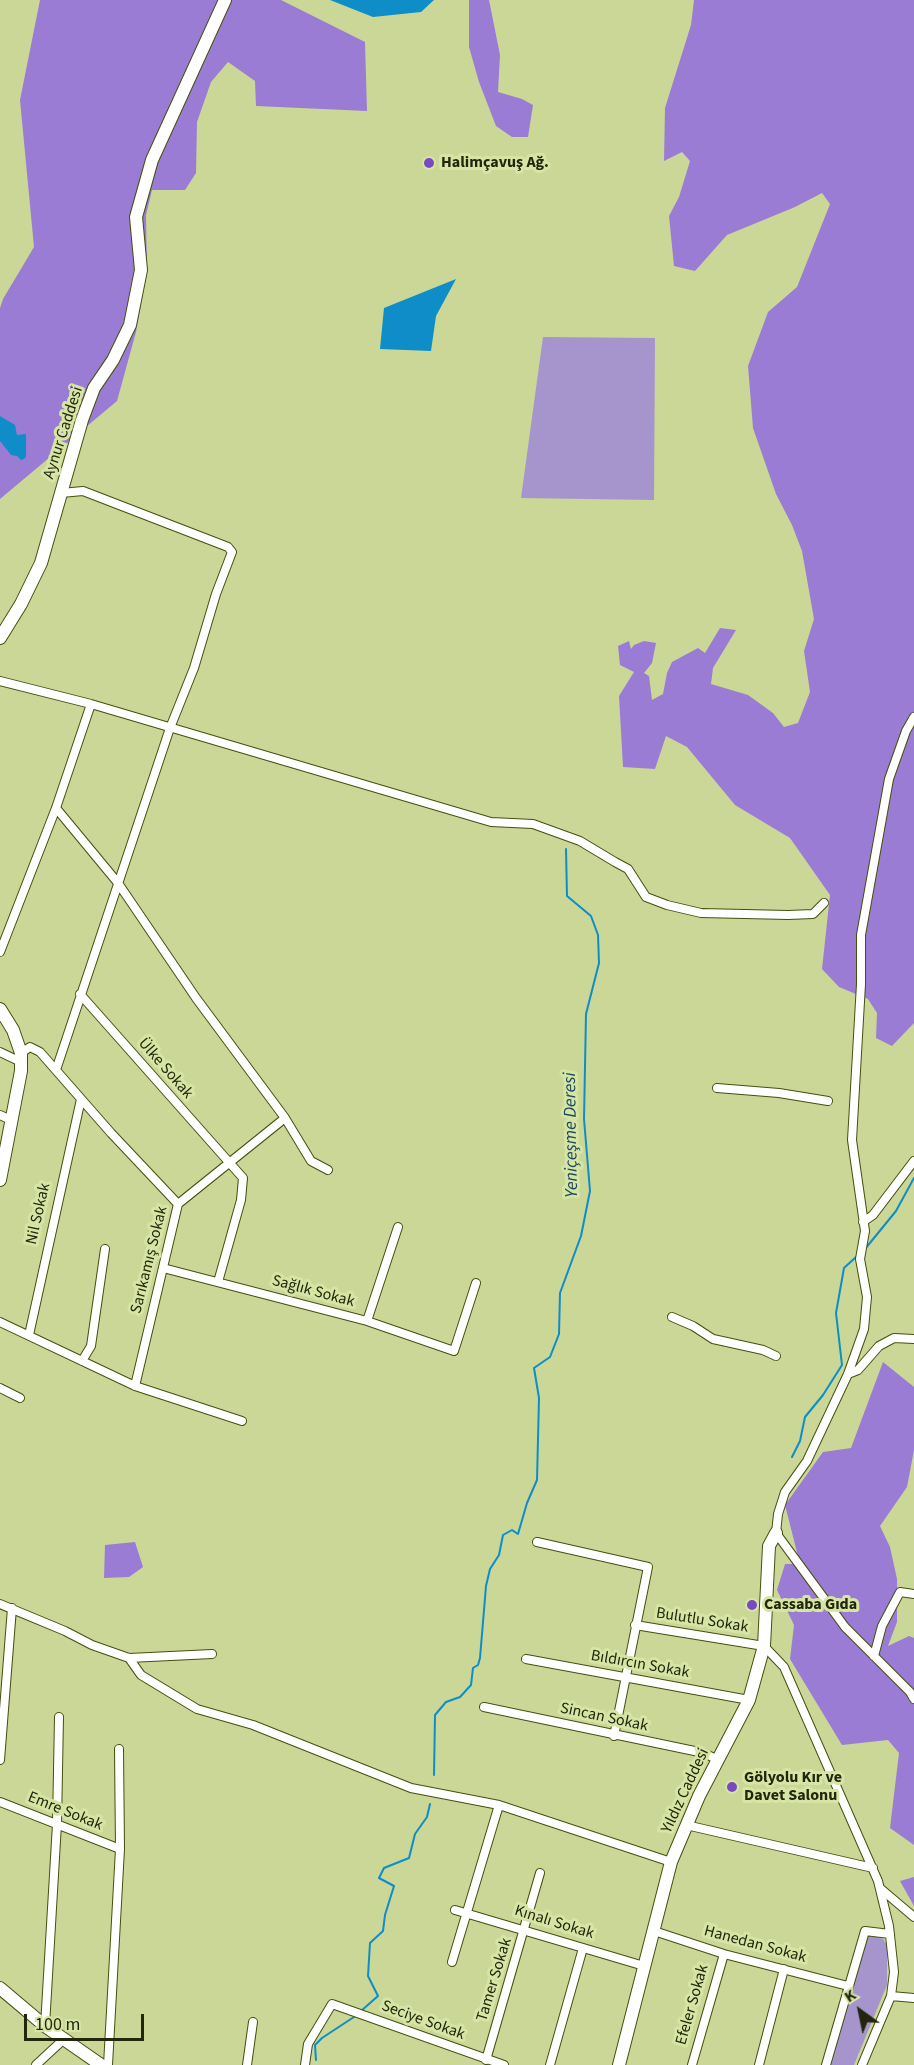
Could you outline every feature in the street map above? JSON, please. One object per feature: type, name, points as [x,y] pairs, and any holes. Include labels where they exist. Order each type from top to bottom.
[{"type":"street","name":"Aynur Caddesi","points":[[0,638],[21,604],[41,563],[82,420],[94,388],[113,360],[130,325],[141,270],[136,217],[152,160],[225,0]]},
{"type":"street","points":[[56,1070],[170,728],[194,668],[216,594],[232,552],[228,547],[83,491],[61,493]]},
{"type":"street","points":[[0,681],[91,704],[491,822],[533,824],[543,827],[580,840],[628,869],[646,897],[667,905],[701,913],[788,915],[813,914],[824,903]]},
{"type":"street","points":[[0,952],[57,808],[91,704]]},
{"type":"street","points":[[914,717],[906,732],[889,779],[861,935],[861,984],[852,1140],[865,1231],[860,1259],[867,1297],[864,1329],[849,1374],[807,1461],[785,1492],[778,1514],[776,1533],[845,1627],[910,1692],[914,1699]]},
{"type":"street","points":[[57,808],[118,883],[196,998],[285,1118],[311,1161],[328,1170]]},
{"type":"street","name":"Ülke Sokak","points":[[80,994],[243,1178],[242,1200],[218,1282]]},
{"type":"street","points":[[0,1009],[13,1030],[21,1057]]},
{"type":"street","points":[[0,1177],[6,1118],[21,1057],[30,1047],[40,1052],[178,1204]]},
{"type":"street","points":[[0,1052],[21,1057]]},
{"type":"street","points":[[717,1088],[779,1093],[828,1101]]},
{"type":"street","name":"Nil Sokak","points":[[28,1335],[81,1099]]},
{"type":"street","name":"Sarıkamış Sokak","points":[[135,1386],[178,1204],[285,1118]]},
{"type":"street","points":[[863,1222],[873,1215],[914,1161]]},
{"type":"street","points":[[367,1322],[398,1227]]},
{"type":"street","points":[[82,1361],[91,1346],[105,1249]]},
{"type":"street","name":"Sağlık Sokak","points":[[164,1268],[367,1322],[454,1351],[476,1283]]},
{"type":"street","points":[[672,1317],[693,1326],[713,1339],[763,1350],[776,1356]]},
{"type":"street","points":[[0,1322],[135,1386],[242,1421]]},
{"type":"street","points":[[849,1374],[858,1370],[879,1346],[894,1338],[914,1340]]},
{"type":"street","points":[[0,1388],[20,1398]]},
{"type":"street","name":"Yıldız Caddesi","points":[[619,2065],[671,1862],[686,1825],[749,1700],[764,1646],[770,1546],[776,1533]]},
{"type":"street","points":[[537,1542],[648,1567],[614,1736]]},
{"type":"street","points":[[874,1656],[882,1626],[900,1592],[914,1594]]},
{"type":"street","points":[[0,1604],[66,1631],[92,1645],[129,1658],[212,1654]]},
{"type":"street","points":[[0,1760],[12,1608]]},
{"type":"street","name":"Bulutlu Sokak","points":[[635,1625],[764,1646]]},
{"type":"street","points":[[764,1646],[784,1667],[873,1868],[880,1889],[890,1934],[894,1972],[891,1996],[862,2065]]},
{"type":"street","points":[[129,1658],[141,1676],[197,1709],[253,1725],[411,1788],[498,1805],[671,1862]]},
{"type":"street","name":"Bıldırcın Sokak","points":[[526,1659],[749,1700]]},
{"type":"street","name":"Sincan Sokak","points":[[484,1707],[704,1753],[718,1760]]},
{"type":"street","points":[[45,2026],[57,1824],[60,1717]]},
{"type":"street","points":[[108,2065],[120,1849],[119,1749]]},
{"type":"street","name":"Emre Sokak","points":[[0,1802],[120,1849]]},
{"type":"street","points":[[452,1962],[498,1805]]},
{"type":"street","points":[[686,1825],[873,1868]]},
{"type":"street","name":"Tamer Sokak","points":[[486,2060],[540,1873]]},
{"type":"street","points":[[880,1889],[914,1917]]},
{"type":"street","name":"Kınalı Sokak","points":[[455,1910],[644,1966]]},
{"type":"street","name":"Hanedan Sokak","points":[[654,1931],[724,1954],[848,1986]]},
{"type":"street","points":[[826,2065],[865,1931],[890,1934]]},
{"type":"street","points":[[550,2065],[583,1948]]},
{"type":"street","name":"Efeler Sokak","points":[[692,2065],[724,1954]]},
{"type":"street","points":[[759,2065],[784,1969]]},
{"type":"street","points":[[0,1988],[45,2026],[101,2065]]},
{"type":"street","points":[[891,1996],[914,1998]]},
{"type":"street","name":"Seciye Sokak","points":[[305,2065],[308,2044],[332,2004],[504,2065]]},
{"type":"street","points":[[247,2065],[253,2022]]},
{"type":"street","points":[[36,2065],[64,2039]]},
{"type":"shaded area","points":[[40,0],[281,0],[365,42],[367,111],[256,106],[255,81],[228,62],[211,82],[197,122],[196,173],[185,190],[152,190],[146,215],[147,273],[136,332],[117,401],[0,499],[0,308],[34,247],[20,100]]},
{"type":"shaded area","points":[[469,0],[489,0],[500,55],[498,92],[533,105],[528,137],[512,137],[496,126],[479,82],[469,47]]},
{"type":"shaded area","points":[[694,0],[914,0],[914,1023],[892,1046],[876,1038],[877,1013],[868,999],[839,987],[822,969],[830,895],[790,838],[735,805],[687,747],[666,736],[655,769],[623,767],[619,696],[634,672],[620,665],[618,646],[629,641],[631,649],[634,645],[644,641],[656,643],[652,663],[644,673],[649,676],[652,700],[663,694],[667,673],[672,662],[698,648],[705,653],[720,628],[736,630],[713,668],[711,684],[748,695],[773,713],[784,727],[798,723],[810,692],[804,651],[814,619],[802,551],[776,494],[753,428],[748,366],[768,312],[797,287],[830,204],[822,193],[795,207],[727,235],[695,271],[674,266],[669,216],[679,197],[690,161],[682,152],[664,161],[665,108],[691,25]]},
{"type":"shaded area","points":[[543,337],[655,338],[654,500],[521,498]]},
{"type":"shaded area","points":[[883,1362],[914,1387],[914,1450],[907,1487],[880,1526],[890,1547],[897,1579],[897,1622],[888,1646],[909,1636],[914,1638],[914,1845],[890,1828],[899,1753],[888,1740],[842,1745],[790,1659],[794,1625],[777,1590],[785,1564],[800,1564],[785,1505],[823,1452],[851,1448]]},
{"type":"shaded area","points":[[135,1542],[143,1567],[129,1577],[104,1578],[105,1545]]},
{"type":"shaded area","points":[[914,1877],[914,1906],[900,1881]]},
{"type":"shaded area","points":[[871,1935],[883,1939],[887,1945],[887,1985],[854,2065],[829,2065],[865,1939]]},
{"type":"water","points":[[330,0],[434,0],[421,12],[373,17]]},
{"type":"water","points":[[456,279],[436,316],[431,351],[380,349],[384,308]]},
{"type":"water","points":[[0,416],[15,425],[17,435],[26,434],[26,457],[24,459],[21,460],[11,455],[0,441]]},
{"type":"waterway","name":"Yeniçeşme Deresi","points":[[434,1775],[435,1715],[446,1702],[460,1697],[471,1685],[473,1668],[478,1665],[480,1658],[486,1586],[490,1569],[499,1555],[503,1535],[512,1530],[518,1534],[537,1480],[539,1398],[534,1368],[550,1357],[559,1334],[560,1293],[581,1236],[590,1191],[584,1119],[586,1014],[599,963],[598,935],[591,916],[567,896],[566,849]]},
{"type":"waterway","points":[[865,1249],[896,1211],[914,1178]]},
{"type":"waterway","points":[[792,1457],[800,1441],[805,1417],[823,1395],[842,1365],[836,1313],[844,1268],[856,1257]]},
{"type":"waterway","name":"Yeniçeşme Deresi","points":[[361,2011],[378,1996],[368,1976],[370,1943],[383,1931],[385,1915],[394,1886],[379,1878],[384,1868],[409,1858],[415,1834],[427,1817],[430,1804]]},
{"type":"waterway","name":"Yeniçeşme Deresi","points":[[316,2060],[315,2045],[357,2015]]},
{"type":"place","name":"Halimçavuş Ağ.","points":[[429,163]]},
{"type":"place","name":"Cassaba Gıda","points":[[752,1605]]},
{"type":"place","name":"Gölyolu Kır ve Davet Salonu","points":[[732,1787]]}]
